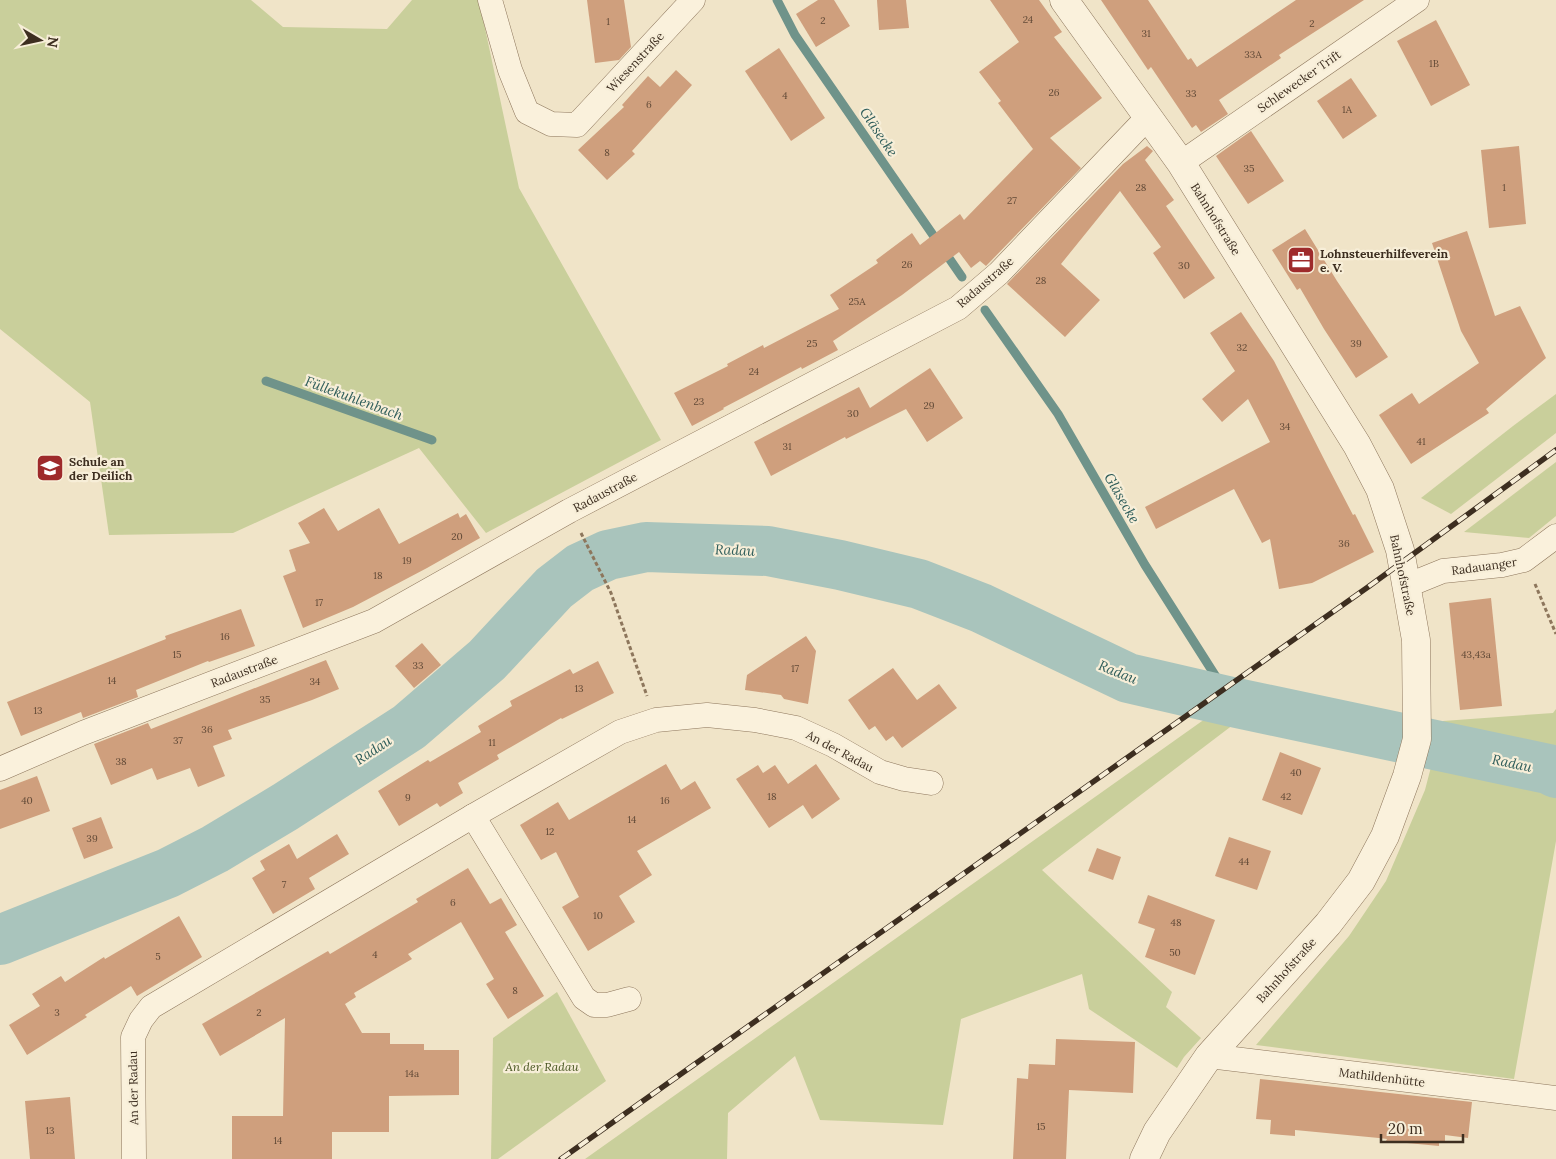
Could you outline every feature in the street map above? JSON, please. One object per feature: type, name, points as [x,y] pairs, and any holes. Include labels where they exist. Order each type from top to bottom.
[{"type":"street","name":"Wiesenstraße","points":[[490,0],[510,70],[527,112],[550,124],[578,124],[693,0]]},
{"type":"street","name":"Bahnhofstraße","points":[[1064,0],[1181,163],[1358,445],[1380,489],[1400,550],[1416,640],[1417,738],[1407,776],[1385,836],[1361,881],[1328,924],[1209,1056],[1157,1132],[1144,1159]]},
{"type":"street","name":"Schlewecker Trift","points":[[1181,163],[1417,0]]},
{"type":"street","name":"Radaustraße","points":[[0,769],[83,733],[374,622],[568,511],[958,308],[999,273],[1148,117]]},
{"type":"street","name":"Radauanger","points":[[1406,586],[1443,571],[1502,565],[1524,560],[1556,536]]},
{"type":"street","name":"An der Radau","points":[[134,1159],[133,1036],[141,1020],[151,1007],[473,816],[620,732],[656,720],[707,715],[755,720],[796,728],[833,745],[880,772],[904,779],[931,783]]},
{"type":"street","points":[[473,816],[584,998],[594,1005],[606,1005],[629,999]]},
{"type":"street","name":"Mathildenhütte","points":[[1209,1056],[1556,1098]]},
{"type":"path","points":[[590,548],[610,593],[656,720]]},
{"type":"path","points":[[1524,560],[1556,634]]},
{"type":"green space","points":[[0,0],[251,0],[283,27],[387,29],[412,0],[479,0],[519,188],[661,440],[486,533],[419,448],[233,533],[109,535],[90,402],[0,329]]},
{"type":"green space","points":[[1556,394],[1556,433],[1451,514],[1421,498],[1513,426]]},
{"type":"green space","points":[[1556,462],[1556,516],[1529,538],[1464,532]]},
{"type":"green space","points":[[1219,709],[1246,715],[1042,870],[1172,992],[1166,1007],[1201,1038],[1177,1068],[1089,1009],[1082,974],[961,1019],[943,1125],[820,1120],[795,1056],[728,1113],[727,1159],[585,1159]]},
{"type":"green space","points":[[1556,709],[1556,841],[1514,1079],[1256,1045],[1349,936],[1386,881],[1425,790],[1443,721],[1553,713]]},
{"type":"green space","name":"An der Radau","points":[[557,992],[606,1081],[498,1159],[491,1159],[493,1038]]},
{"type":"building","points":[[587,0],[624,0],[631,47],[619,60],[595,63]]},
{"type":"building","points":[[818,0],[834,0],[850,26],[816,47],[796,14]]},
{"type":"building","points":[[877,0],[906,0],[909,28],[879,30]]},
{"type":"building","points":[[990,0],[1039,0],[1062,32],[1054,37],[1102,98],[1050,138],[1081,168],[986,266],[980,261],[971,268],[959,252],[902,295],[833,341],[838,350],[802,369],[801,367],[692,426],[674,393],[728,366],[727,364],[763,345],[764,348],[839,309],[830,295],[878,263],[876,260],[912,233],[920,245],[960,214],[964,220],[1033,149],[998,103],[1001,101],[979,72],[1019,42]]},
{"type":"building","points":[[1101,0],[1148,0],[1188,60],[1191,58],[1197,67],[1296,0],[1364,0],[1279,55],[1281,58],[1219,100],[1228,114],[1201,132],[1196,125],[1192,128],[1151,67],[1148,70]]},
{"type":"building","points":[[1436,20],[1470,85],[1431,106],[1397,41]]},
{"type":"building","points":[[779,48],[825,118],[791,141],[745,71]]},
{"type":"building","points":[[676,70],[692,85],[632,151],[635,154],[607,180],[578,150],[624,107],[622,105],[648,76],[660,87]]},
{"type":"building","points":[[1351,78],[1377,116],[1343,139],[1317,101]]},
{"type":"building","points":[[1251,131],[1284,181],[1248,204],[1216,156]]},
{"type":"building","points":[[1147,146],[1153,151],[1145,160],[1174,200],[1166,206],[1215,278],[1184,299],[1153,253],[1161,247],[1120,191],[1061,264],[1100,300],[1065,337],[1007,284],[1123,164]]},
{"type":"building","points":[[1519,146],[1526,224],[1489,228],[1481,150]]},
{"type":"building","points":[[1305,229],[1388,357],[1356,378],[1300,288],[1297,290],[1272,250]]},
{"type":"building","points":[[1467,231],[1495,316],[1520,306],[1546,358],[1486,409],[1489,413],[1411,464],[1379,415],[1412,393],[1419,404],[1479,363],[1461,331],[1432,243]]},
{"type":"building","points":[[1241,312],[1274,361],[1374,552],[1312,583],[1279,589],[1270,539],[1262,543],[1234,489],[1156,529],[1145,507],[1270,442],[1248,399],[1222,422],[1202,399],[1235,371],[1210,333]]},
{"type":"building","points":[[930,368],[963,418],[927,442],[906,409],[846,439],[845,437],[771,476],[754,442],[859,387],[870,408]]},
{"type":"building","points":[[324,508],[338,531],[379,508],[399,544],[458,513],[460,518],[466,514],[480,538],[353,607],[303,628],[283,576],[296,571],[289,550],[310,543],[298,523]]},
{"type":"building","points":[[1491,598],[1502,706],[1460,710],[1449,603]]},
{"type":"building","points":[[241,609],[255,646],[208,661],[136,690],[138,697],[83,718],[81,712],[21,736],[7,702],[166,639],[165,636]]},
{"type":"building","points":[[806,636],[816,651],[808,704],[784,699],[781,695],[745,690],[747,675]]},
{"type":"building","points":[[422,643],[441,665],[414,688],[395,666]]},
{"type":"building","points":[[326,660],[339,689],[228,730],[232,739],[213,746],[225,776],[198,787],[190,768],[157,780],[152,768],[111,785],[94,744],[148,723],[151,729]]},
{"type":"building","points":[[598,661],[614,693],[561,718],[497,755],[499,759],[458,783],[463,793],[440,807],[437,803],[399,826],[378,791],[428,760],[430,762],[481,732],[478,726],[512,706],[510,701],[570,669],[573,674]]},
{"type":"building","points":[[893,668],[917,700],[939,684],[957,708],[902,748],[893,736],[886,741],[875,726],[869,730],[848,700]]},
{"type":"building","points":[[1280,752],[1321,768],[1302,815],[1262,800]]},
{"type":"building","points":[[666,764],[681,790],[695,781],[711,808],[637,851],[652,875],[619,896],[635,922],[588,951],[562,907],[579,897],[556,852],[541,860],[520,825],[558,802],[569,820]]},
{"type":"building","points":[[816,764],[840,799],[812,819],[803,805],[769,828],[736,779],[758,765],[763,773],[775,765],[788,784]]},
{"type":"building","points":[[37,776],[50,811],[0,829],[0,790]]},
{"type":"building","points":[[101,817],[113,848],[84,859],[72,828]]},
{"type":"building","points":[[337,834],[349,854],[309,878],[315,889],[273,914],[252,878],[265,870],[260,861],[289,844],[297,859]]},
{"type":"building","points":[[1229,837],[1271,851],[1257,890],[1215,876]]},
{"type":"building","points":[[1097,848],[1121,857],[1113,880],[1088,871]]},
{"type":"building","points":[[468,868],[490,904],[501,898],[517,925],[505,932],[544,996],[508,1019],[486,984],[494,979],[461,922],[408,954],[412,959],[354,993],[356,997],[345,1004],[362,1033],[390,1033],[390,1044],[424,1044],[424,1050],[459,1050],[459,1095],[389,1096],[389,1132],[332,1132],[332,1159],[232,1159],[232,1116],[283,1116],[285,1018],[220,1056],[202,1024],[328,951],[330,954],[418,902],[416,899]]},
{"type":"building","points":[[1148,895],[1215,920],[1195,975],[1145,957],[1155,929],[1138,923]]},
{"type":"building","points":[[179,916],[202,957],[137,996],[131,986],[85,1015],[87,1017],[27,1055],[9,1025],[40,1006],[32,994],[61,976],[65,982],[104,957],[105,959]]},
{"type":"building","points":[[1056,1039],[1135,1042],[1133,1093],[1069,1090],[1066,1159],[1013,1159],[1017,1078],[1028,1079],[1029,1064],[1055,1065]]},
{"type":"building","points":[[1260,1079],[1472,1102],[1468,1138],[1445,1135],[1445,1142],[1439,1141],[1439,1146],[1295,1130],[1295,1136],[1270,1134],[1271,1120],[1256,1119]]},
{"type":"building","points":[[70,1097],[75,1159],[30,1159],[25,1101]]},
{"type":"waterway","name":"Gläsecke","points":[[777,0],[795,35],[962,277]]},
{"type":"waterway","name":"Gläsecke","points":[[985,310],[1058,414],[1145,565],[1232,702]]},
{"type":"waterway","name":"Füllekuhlenbach","points":[[266,381],[432,440]]},
{"type":"waterway","name":"Radau","points":[[0,940],[168,873],[215,849],[285,807],[409,727],[487,660],[554,588],[580,568],[608,555],[646,547],[768,551],[840,565],[919,584],[981,608],[1128,678],[1548,769],[1556,773]]},
{"type":"railway","points":[[561,1159],[1368,587],[1556,450]]},
{"type":"place","name":"Lohnsteuerhilfeverein e. V.","points":[[1301,260]]},
{"type":"place","name":"Schule an der Deilich","points":[[50,468]]}]
